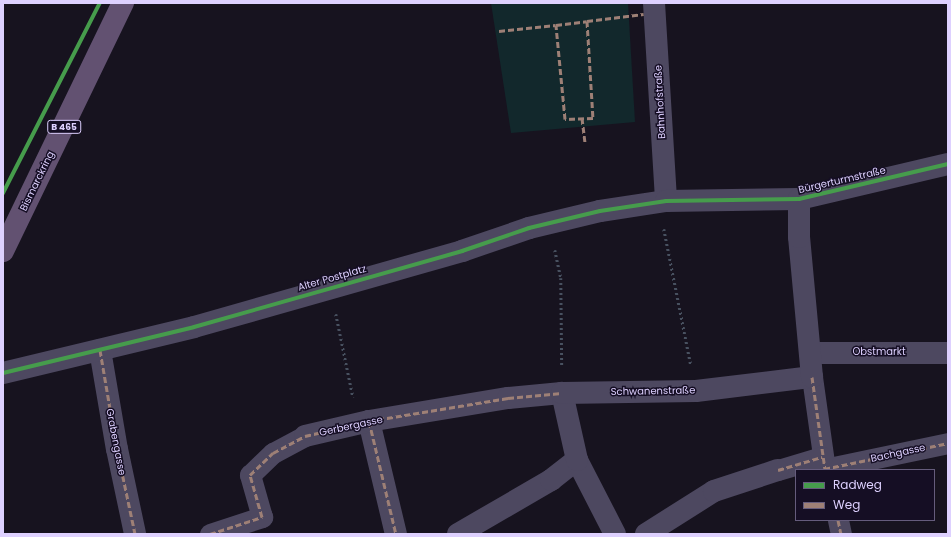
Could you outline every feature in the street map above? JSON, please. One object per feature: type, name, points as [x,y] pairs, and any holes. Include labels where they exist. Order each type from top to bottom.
[{"type":"main road","name":"Bismarckring","points":[[3,251],[123,3]]},
{"type":"street","name":"Bahnhofstraße","points":[[654,3],[666,201]]},
{"type":"street","name":"Bürgerturmstraße","points":[[666,201],[798,199],[948,164]]},
{"type":"street","name":"Bürgerturmstraße","points":[[798,199],[799,236],[811,353],[812,377],[824,465]]},
{"type":"street","name":"Alter Postplatz","points":[[3,373],[194,327],[549,222],[600,211],[666,201]]},
{"type":"street","name":"Grabengasse","points":[[100,350],[116,449],[135,534]]},
{"type":"street","name":"Obstmarkt","points":[[811,353],[948,353]]},
{"type":"street","name":"Schwanenstraße","points":[[562,393],[696,391],[812,377]]},
{"type":"street","name":"Gerbergasse","points":[[210,534],[262,517],[250,475],[273,453],[305,436],[364,422],[508,398],[562,393]]},
{"type":"street","points":[[562,393],[578,460],[615,534]]},
{"type":"street","points":[[364,422],[396,534]]},
{"type":"street","name":"Bachgasse","points":[[778,470],[824,465],[948,443]]},
{"type":"street","points":[[458,534],[551,480],[578,460]]},
{"type":"street","points":[[646,534],[714,491],[778,470]]},
{"type":"street","points":[[838,521],[841,534]]},
{"type":"path","points":[[666,201],[664,234],[696,391]]},
{"type":"path","points":[[549,222],[560,278],[562,393]]},
{"type":"path","points":[[330,288],[364,422]]},
{"type":"green space","points":[[491,3],[628,3],[635,122],[511,133]]},
{"type":"marked path","points":[[587,21],[593,118],[565,119],[556,25],[587,21],[644,14]]},
{"type":"marked path","points":[[499,31],[556,25]]},
{"type":"marked path","points":[[582,118],[585,142]]},
{"type":"marked path","points":[[100,350],[117,449],[135,534]]},
{"type":"marked path","points":[[812,377],[825,469]]},
{"type":"marked path","points":[[210,534],[262,517],[250,475],[273,453],[305,436],[369,421],[508,398],[562,393]]},
{"type":"marked path","points":[[369,421],[396,534]]},
{"type":"marked path","points":[[824,469],[948,443]]},
{"type":"marked path","points":[[778,470],[822,457]]},
{"type":"marked path","points":[[838,521],[841,534]]},
{"type":"cycle path","points":[[3,193],[100,3]]},
{"type":"cycle path","points":[[3,373],[194,327],[462,251],[529,228],[600,211],[666,201],[799,199],[948,164]]}]
